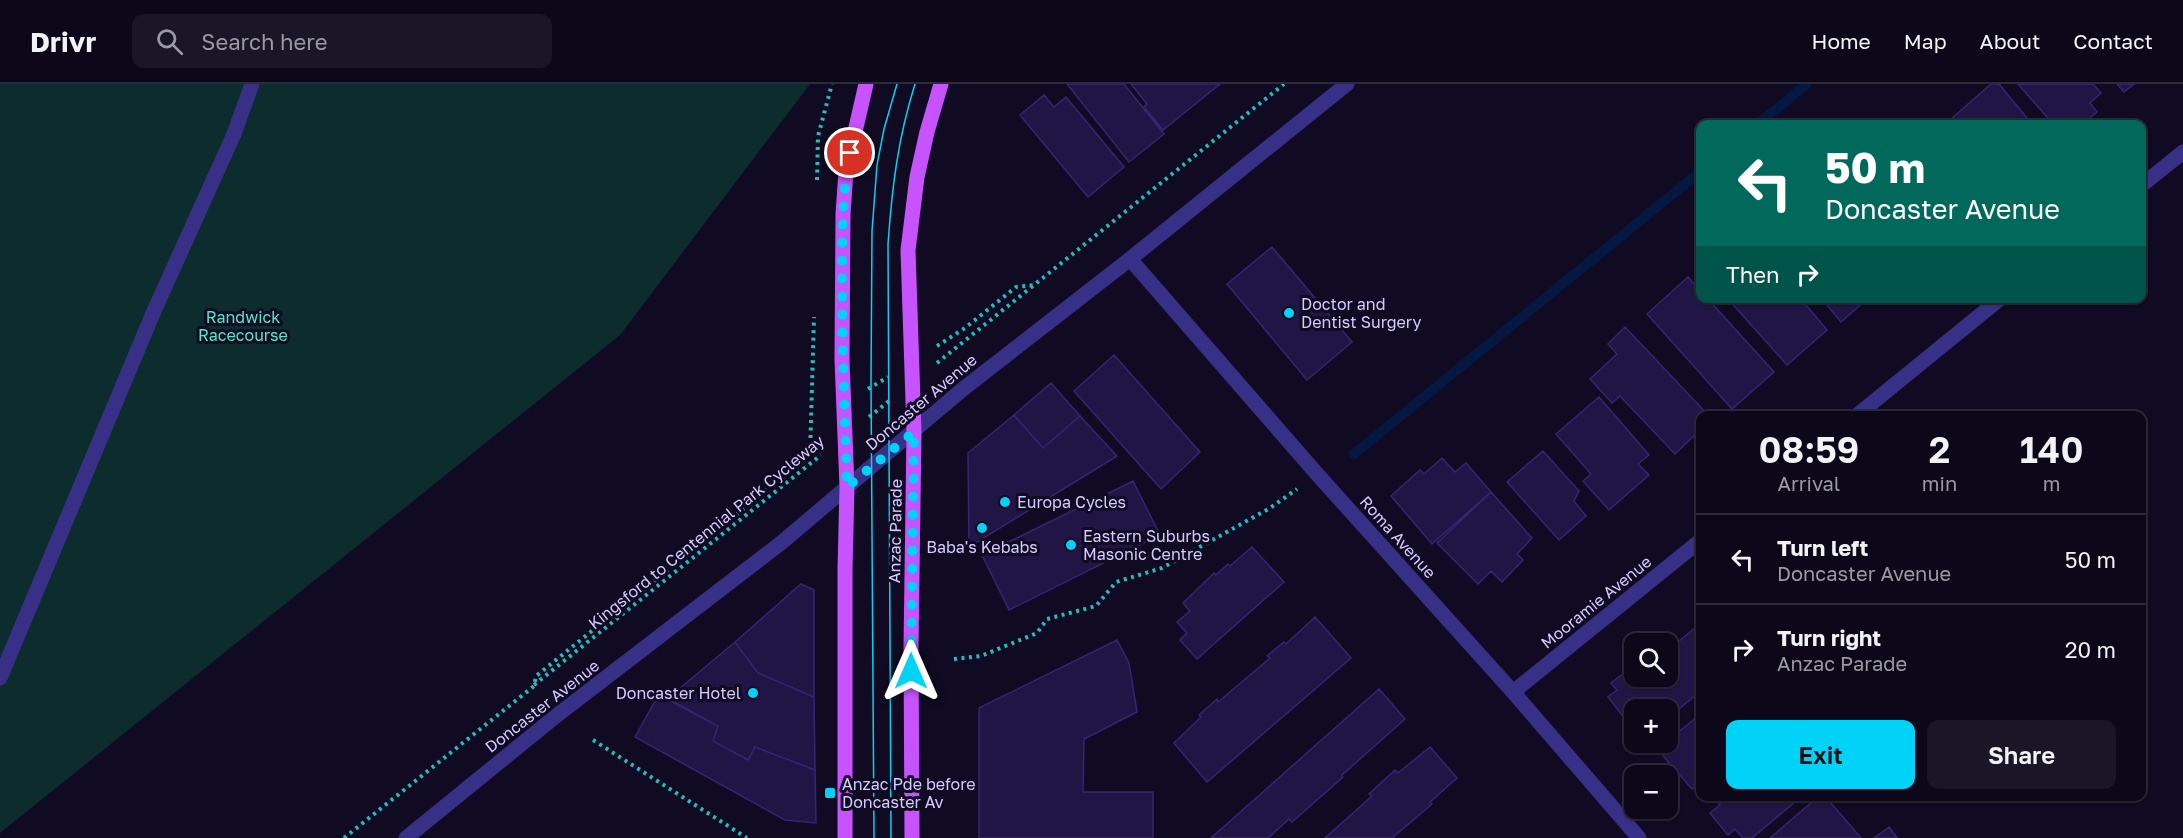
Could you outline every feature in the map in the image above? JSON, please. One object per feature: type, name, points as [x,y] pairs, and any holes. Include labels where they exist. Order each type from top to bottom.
[{"type":"main road","points":[[845,838],[844,593],[847,487],[842,360],[843,214],[846,171],[866,84]]},
{"type":"main road","name":"Anzac Parade","points":[[912,838],[911,647],[914,432],[908,250],[917,177],[941,84]]},
{"type":"street","points":[[0,678],[149,322],[234,134],[252,84]]},
{"type":"street","name":"Doncaster Avenue","points":[[406,838],[556,716],[781,543],[963,389],[1130,259],[1347,84]]},
{"type":"street","points":[[2146,182],[2183,152]]},
{"type":"street","name":"Roma Avenue","points":[[1130,259],[1640,838]]},
{"type":"street","points":[[1862,411],[1995,303]]},
{"type":"street","name":"Mooramie Avenue","points":[[1513,692],[1696,544]]},
{"type":"path","points":[[932,367],[1284,84]]},
{"type":"path","points":[[966,328],[1016,287],[1034,285]]},
{"type":"path","points":[[867,419],[895,396]]},
{"type":"path","points":[[534,686],[536,675],[810,454],[812,424]]},
{"type":"path","name":"Kingsford to Centennial Park Cycleway","points":[[344,838],[830,448]]},
{"type":"path","points":[[954,658],[981,656],[1037,633],[1047,619],[1096,606],[1116,582],[1162,568],[1270,508],[1317,474]]},
{"type":"path","points":[[593,740],[747,838]]},
{"type":"green space","name":"Randwick Racecourse","points":[[0,84],[810,84],[620,335],[0,833]]},
{"type":"building","points":[[1067,84],[1124,84],[1164,134],[1129,162]]},
{"type":"building","points":[[1131,84],[1220,84],[1163,130],[1144,107],[1147,104]]},
{"type":"building","points":[[1991,84],[1999,84],[2029,120],[1952,120]]},
{"type":"building","points":[[2018,84],[2093,84],[2101,93],[2090,103],[2097,112],[2088,120],[2050,120]]},
{"type":"building","points":[[2117,84],[2134,84],[2124,92]]},
{"type":"building","points":[[1044,95],[1054,107],[1066,97],[1124,167],[1088,197],[1020,115]]},
{"type":"building","name":"Doctor and Dentist Surgery","points":[[1272,247],[1352,342],[1307,380],[1227,284]]},
{"type":"building","points":[[1688,277],[1696,286],[1696,303],[1712,303],[1774,372],[1732,409],[1647,314]]},
{"type":"building","points":[[1731,303],[1804,303],[1827,330],[1787,365]]},
{"type":"building","points":[[1825,303],[1862,303],[1841,322]]},
{"type":"building","points":[[1625,327],[1704,411],[1696,411],[1696,434],[1675,454],[1620,396],[1612,403],[1590,379],[1617,354],[1608,344]]},
{"type":"building","points":[[1114,355],[1200,452],[1161,489],[1074,391]]},
{"type":"building","points":[[1051,383],[1080,416],[1043,448],[1014,415]]},
{"type":"building","points":[[1599,397],[1649,455],[1638,464],[1649,475],[1609,510],[1583,481],[1591,474],[1556,434]]},
{"type":"building","name":"Europa Cycles","points":[[1014,415],[1043,448],[1080,416],[1117,456],[969,547],[968,453]]},
{"type":"building","points":[[1543,451],[1579,491],[1574,501],[1586,516],[1559,540],[1507,482]]},
{"type":"building","points":[[1442,458],[1455,472],[1466,463],[1491,492],[1432,544],[1391,496],[1420,470],[1424,474]]},
{"type":"building","name":"Eastern Suburbs Masonic Centre","points":[[1133,481],[1160,535],[1009,610],[982,555]]},
{"type":"building","points":[[1491,492],[1532,538],[1517,554],[1523,560],[1502,582],[1491,571],[1478,584],[1437,543]]},
{"type":"building","points":[[1252,547],[1284,582],[1197,659],[1180,640],[1187,633],[1177,622],[1190,611],[1183,603],[1214,573],[1216,575],[1228,564],[1230,566]]},
{"type":"building","points":[[801,584],[814,590],[814,697],[758,673],[735,642]]},
{"type":"building","points":[[1315,617],[1351,658],[1207,782],[1174,743],[1201,717],[1199,715],[1217,699],[1218,702],[1270,658],[1267,656],[1284,642],[1286,644]]},
{"type":"building","points":[[1696,627],[1696,695],[1678,710],[1678,699],[1624,699],[1624,717],[1608,697],[1617,690],[1611,683],[1624,673],[1624,687],[1678,687],[1678,642]]},
{"type":"building","points":[[1117,640],[1129,663],[1137,712],[1084,739],[1083,792],[1153,792],[1153,838],[979,838],[979,708]]},
{"type":"building","points":[[735,642],[758,673],[814,697],[815,770],[755,747],[748,760],[713,741],[718,726],[667,699]]},
{"type":"building","points":[[1379,689],[1405,719],[1342,775],[1343,777],[1292,822],[1289,819],[1268,838],[1211,838]]},
{"type":"building","points":[[659,694],[718,726],[713,741],[748,760],[755,747],[815,770],[816,823],[785,820],[635,737]]},
{"type":"building","points":[[1696,718],[1696,786],[1692,789],[1678,773],[1678,765],[1671,765],[1660,753],[1678,753],[1678,732]]},
{"type":"building","points":[[1430,747],[1457,778],[1430,802],[1432,804],[1392,838],[1325,838],[1372,796],[1369,794],[1395,770],[1398,773]]},
{"type":"building","points":[[1717,801],[1796,801],[1752,838],[1743,838],[1735,829],[1728,835],[1710,813],[1720,805]]},
{"type":"building","points":[[1813,801],[1829,801],[1861,838],[1770,838]]},
{"type":"building","points":[[1889,827],[1897,838],[1874,838]]},
{"type":"waterway","points":[[1763,120],[1807,84]]},
{"type":"waterway","points":[[1354,454],[1696,175]]},
{"type":"tram line","points":[[874,838],[872,231],[877,165],[884,129],[897,84]]},
{"type":"tram line","points":[[891,838],[888,244],[897,163],[904,124],[915,84]]},
{"type":"place","name":"Doctor and Dentist Surgery","points":[[1289,313]]},
{"type":"place","name":"Europa Cycles","points":[[1005,502]]},
{"type":"place","name":"Baba's Kebabs","points":[[982,528]]},
{"type":"place","name":"Eastern Suburbs Masonic Centre","points":[[1071,545]]},
{"type":"place","name":"Doncaster Hotel","points":[[753,693]]},
{"type":"place","name":"Anzac Pde before Doncaster Av","points":[[830,793]]},
{"type":"route","points":[[850,153],[846,171],[843,214],[842,268],[842,360],[847,487],[914,432],[911,671]]}]
